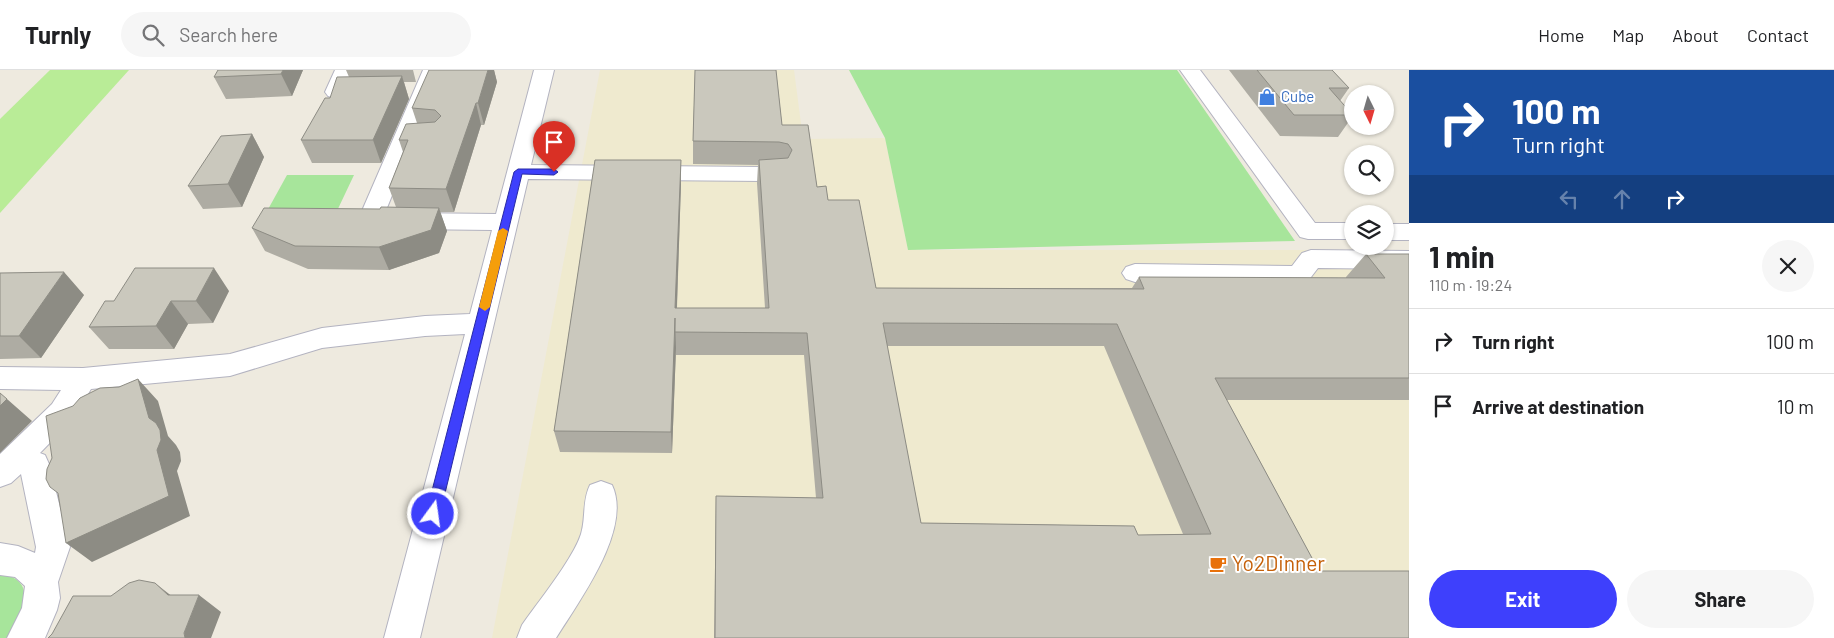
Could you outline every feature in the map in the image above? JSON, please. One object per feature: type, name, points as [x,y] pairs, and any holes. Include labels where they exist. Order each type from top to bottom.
[{"type":"street","points":[[345,70],[335,92],[374,92]]},
{"type":"street","points":[[433,70],[414,91],[404,139],[361,220],[506,222]]},
{"type":"street","points":[[402,638],[544,70]]},
{"type":"street","points":[[1190,70],[1308,231],[1344,232]]},
{"type":"street","points":[[404,139],[427,139]]},
{"type":"street","points":[[518,172],[777,174]]},
{"type":"street","points":[[1394,232],[1409,232]]},
{"type":"street","points":[[1135,273],[1299,274],[1311,259],[1409,260]]},
{"type":"street","points":[[0,378],[83,379],[230,365],[322,338],[425,326],[480,324]]},
{"type":"street","points":[[7,467],[62,412],[83,379]]},
{"type":"street","points":[[7,467],[34,464],[53,547],[42,581],[43,599],[37,620],[25,638]]},
{"type":"street","points":[[535,638],[583,566],[597,535],[600,495]]},
{"type":"street","points":[[0,559],[17,560],[33,568],[42,581]]},
{"type":"shaded area","points":[[600,70],[794,70],[803,139],[885,138],[908,250],[1344,250],[1344,255],[1394,255],[1394,250],[1409,250],[1409,638],[492,638]]},
{"type":"green space","points":[[50,70],[129,70],[0,213],[0,119]]},
{"type":"green space","points":[[849,70],[1177,70],[1295,241],[908,250],[885,138]]},
{"type":"green space","points":[[287,175],[354,175],[336,213],[266,213]]},
{"type":"green space","points":[[0,573],[13,577],[20,583],[24,591],[22,608],[9,638],[0,638]]},
{"type":"building","points":[[218,70],[283,70],[281,74],[214,77]]},
{"type":"building","points":[[429,70],[488,70],[478,103],[476,103],[446,189],[389,188],[408,140],[399,140],[406,124],[435,122],[441,116],[435,110],[412,108]]},
{"type":"building","points":[[695,70],[776,70],[782,125],[808,125],[817,187],[826,186],[828,200],[859,200],[876,288],[1144,289],[1139,277],[1385,278],[1367,255],[1409,254],[1409,378],[1215,378],[1319,571],[1409,571],[1409,638],[715,638],[716,496],[823,498],[807,333],[675,332],[675,318],[671,432],[554,431],[595,160],[681,160],[675,308],[769,308],[759,160],[788,158],[792,150],[788,144],[779,142],[693,141]],"holes":[[[883,323],[1117,324],[1211,534],[1138,535],[1134,526],[921,523]]]},
{"type":"building","points":[[1257,70],[1332,70],[1346,85],[1344,85],[1344,88],[1329,88],[1344,105],[1344,115],[1294,115]]},
{"type":"building","points":[[402,76],[373,140],[301,140],[325,98],[330,98],[337,77]]},
{"type":"building","points":[[252,134],[228,184],[188,186],[221,136]]},
{"type":"building","points":[[381,207],[439,208],[431,230],[379,247],[295,246],[252,228],[264,208],[380,209]]},
{"type":"building","points":[[135,268],[214,268],[196,301],[171,301],[156,326],[89,327],[105,301],[114,301]]},
{"type":"building","points":[[64,272],[19,336],[0,336],[0,273]]},
{"type":"building","points":[[138,379],[149,418],[156,423],[160,430],[161,440],[157,450],[169,496],[66,543],[58,493],[50,487],[46,479],[47,469],[52,458],[46,416],[73,406],[80,398],[100,388],[119,387]]},
{"type":"building","points":[[0,393],[7,399],[0,406]]},
{"type":"building","points":[[139,580],[155,583],[168,595],[199,595],[184,633],[185,638],[48,638],[73,596],[111,596],[129,583]]},
{"type":"slow traffic","points":[[485,307],[503,231]]},
{"type":"place","name":"Cube","points":[[1267,97]]},
{"type":"place","name":"Yo2Dinner","points":[[1218,564]]},
{"type":"route","points":[[433,514],[518,172],[554,172]]}]
